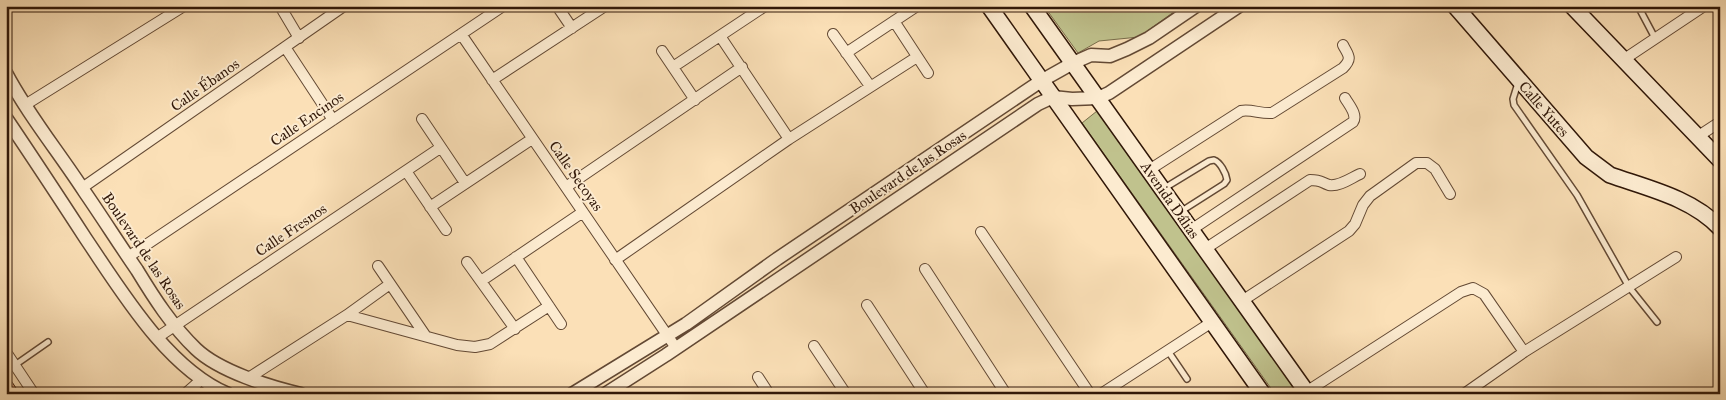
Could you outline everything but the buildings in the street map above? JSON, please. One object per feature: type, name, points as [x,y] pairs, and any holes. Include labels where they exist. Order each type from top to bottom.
[{"type":"main road","points":[[989,6],[1263,394]]},
{"type":"main road","name":"Avenida Dálias","points":[[1032,6],[1307,393]]},
{"type":"main road","name":"Calle Yutes","points":[[1454,6],[1586,157],[1599,168],[1610,175],[1688,204],[1702,212],[1720,228]]},
{"type":"main road","points":[[1572,6],[1720,160]]},
{"type":"street","points":[[25,104],[184,6]]},
{"type":"street","points":[[280,6],[299,38]]},
{"type":"street","name":"Calle Ébanos","points":[[82,188],[344,6]]},
{"type":"street","name":"Calle Encinos","points":[[128,257],[503,6]]},
{"type":"street","points":[[557,6],[572,28]]},
{"type":"street","points":[[492,80],[605,6]]},
{"type":"street","points":[[673,67],[765,6]]},
{"type":"street","points":[[846,54],[917,6]]},
{"type":"street","name":"Boulevard de las Rosas","points":[[572,394],[686,324],[777,259],[1041,81],[1091,55],[1110,56],[1127,49],[1149,38],[1196,6]]},
{"type":"street","points":[[1053,97],[1072,99],[1098,98],[1239,6]]},
{"type":"street","points":[[1623,60],[1704,6]]},
{"type":"street","points":[[894,21],[928,74]]},
{"type":"street","name":"Calle Secoyas","points":[[461,34],[676,348]]},
{"type":"street","points":[[833,34],[870,86]]},
{"type":"street","points":[[720,36],[788,139]]},
{"type":"street","points":[[1149,170],[1241,111],[1272,113],[1335,73],[1349,62],[1350,58],[1342,45]]},
{"type":"street","points":[[285,47],[333,120]]},
{"type":"street","points":[[662,51],[695,100]]},
{"type":"street","points":[[616,260],[788,139],[917,57]]},
{"type":"street","points":[[566,187],[742,67]]},
{"type":"street","name":"Boulevard de las Rosas","points":[[6,73],[50,143],[163,310],[197,349],[227,369],[301,394]]},
{"type":"street","name":"Boulevard de las Rosas","points":[[605,394],[1038,104],[1053,97]]},
{"type":"street","points":[[1192,230],[1353,122],[1355,116],[1345,98]]},
{"type":"street","points":[[6,118],[128,301],[186,368],[201,380],[228,394]]},
{"type":"street","points":[[422,119],[465,184]]},
{"type":"street","points":[[1697,137],[1720,122]]},
{"type":"street","points":[[430,206],[532,139]]},
{"type":"street","name":"Calle Fresnos","points":[[158,337],[440,148]]},
{"type":"street","points":[[1242,301],[1349,231],[1355,224],[1363,205],[1370,196],[1416,163],[1426,163],[1435,169],[1450,194]]},
{"type":"street","points":[[406,171],[446,230]]},
{"type":"street","points":[[1205,249],[1310,180],[1321,180],[1330,185],[1338,185],[1360,174]]},
{"type":"street","points":[[480,281],[583,212]]},
{"type":"street","points":[[981,232],[1090,394]]},
{"type":"street","points":[[516,257],[561,324]]},
{"type":"street","points":[[1464,394],[1524,352],[1676,257]]},
{"type":"street","points":[[468,262],[514,329]]},
{"type":"street","points":[[378,266],[424,336]]},
{"type":"street","points":[[925,269],[1006,394]]},
{"type":"street","points":[[250,377],[347,315],[390,284]]},
{"type":"street","points":[[1307,393],[1461,292],[1473,288],[1484,294],[1524,352]]},
{"type":"street","points":[[867,305],[925,394]]},
{"type":"street","points":[[347,315],[458,345],[475,347],[490,344],[549,306]]},
{"type":"street","points":[[1101,394],[1212,322]]},
{"type":"street","points":[[814,346],[846,394]]},
{"type":"street","points":[[6,352],[34,394]]},
{"type":"street","points":[[758,377],[769,394]]},
{"type":"street","points":[[185,394],[201,380]]},
{"type":"lane","points":[[1638,6],[1655,38]]},
{"type":"lane","points":[[1519,80],[1513,99],[1514,105],[1577,195],[1628,287],[1657,322]]},
{"type":"lane","points":[[1163,190],[1209,161],[1217,161],[1227,176],[1227,180],[1224,184],[1179,213]]},
{"type":"lane","points":[[15,365],[48,342]]},
{"type":"lane","points":[[1167,351],[1188,379]]},
{"type":"green space","points":[[1044,6],[1182,6],[1139,37],[1099,41],[1078,53]]},
{"type":"green space","points":[[1097,111],[1102,113],[1301,394],[1275,394],[1082,123]]}]
